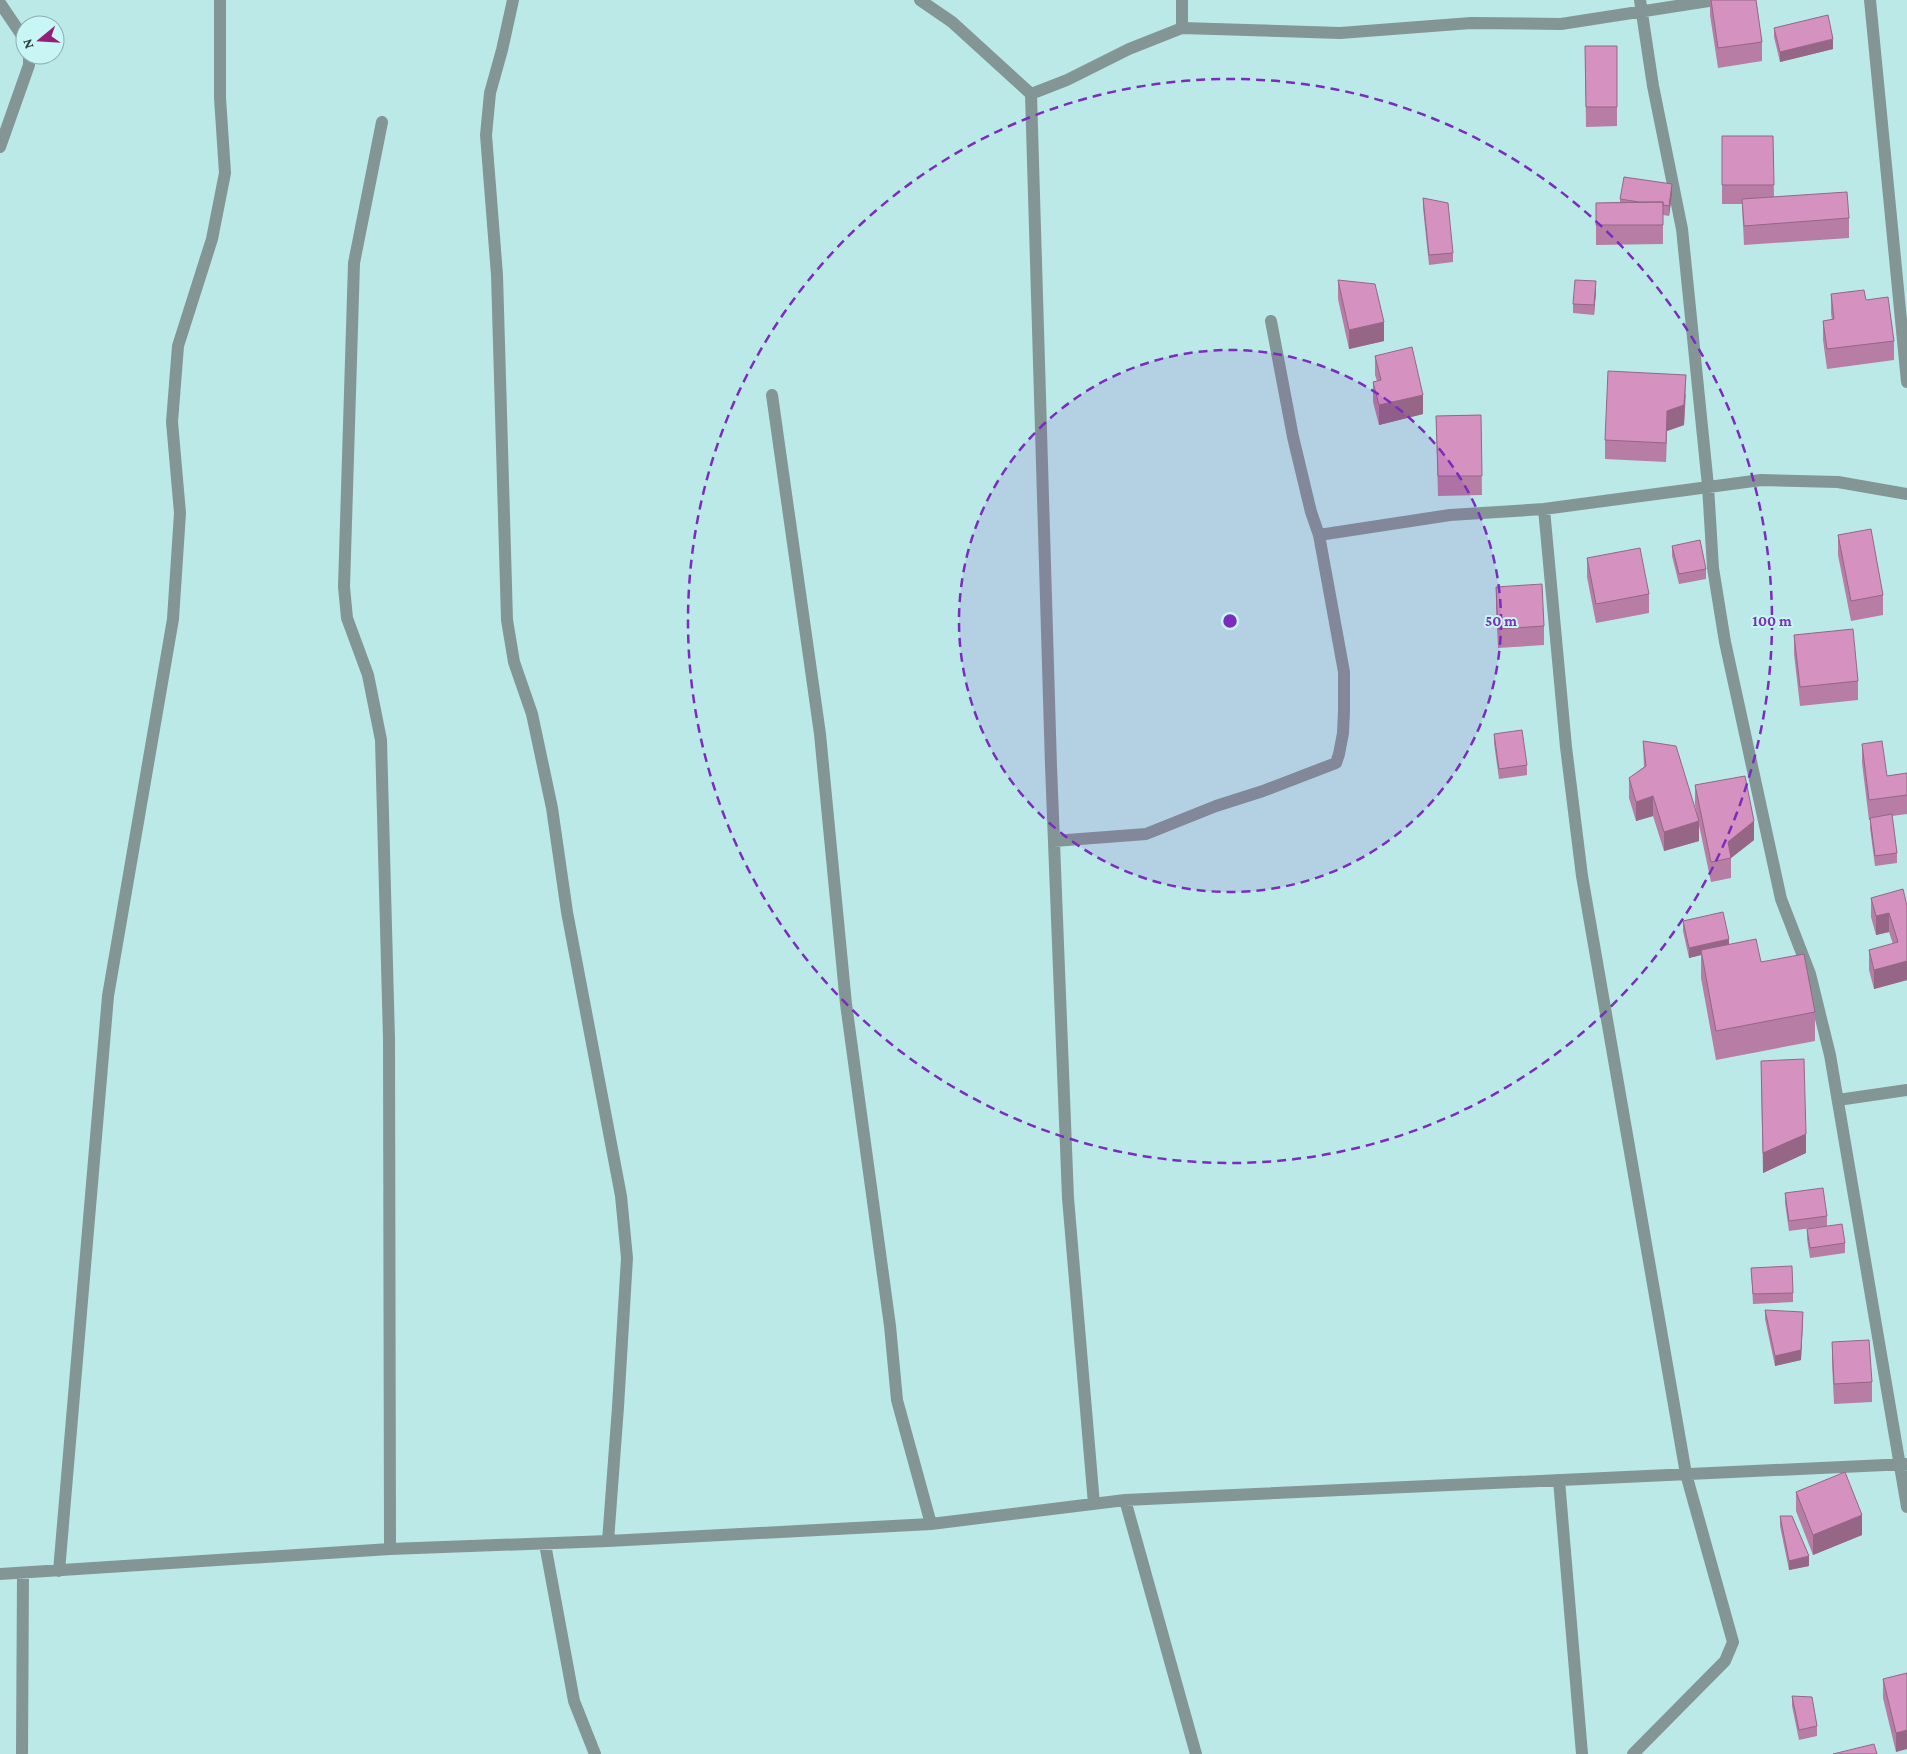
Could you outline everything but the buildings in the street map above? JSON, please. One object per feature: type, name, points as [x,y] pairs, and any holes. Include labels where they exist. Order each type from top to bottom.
[{"type":"street","points":[[59,1571],[108,996],[173,619],[180,513],[172,422],[178,346],[212,239],[225,173],[220,98],[220,0]]},
{"type":"street","points":[[513,0],[490,92],[486,135],[497,275],[507,620],[514,662],[532,714],[552,808],[567,912],[621,1196],[627,1258],[608,1542]]},
{"type":"street","points":[[920,0],[952,22],[1031,94],[1054,841],[1068,1198],[1094,1504]]},
{"type":"street","points":[[1182,0],[1182,28]]},
{"type":"street","points":[[1031,94],[1067,80],[1129,49],[1182,28],[1340,33],[1471,23],[1561,24],[1641,5],[1715,0]]},
{"type":"street","points":[[1870,0],[1907,382]]},
{"type":"street","points":[[0,3],[15,25]]},
{"type":"street","points":[[1641,5],[1653,86],[1682,228],[1708,486],[1713,568],[1725,642],[1781,898],[1810,974],[1830,1055],[1903,1464],[1907,1507]]},
{"type":"street","points":[[1,142],[29,65]]},
{"type":"street","points":[[382,122],[354,263],[344,587],[347,618],[368,675],[381,740],[389,1039],[390,1549]]},
{"type":"street","points":[[1054,841],[1146,834],[1216,806],[1263,791],[1336,763],[1344,718],[1344,672],[1319,535],[1311,512],[1293,437],[1271,321]]},
{"type":"street","points":[[772,395],[820,734],[846,1004],[890,1326],[897,1400],[931,1524]]},
{"type":"street","points":[[1319,535],[1450,515],[1544,509],[1761,480],[1838,482],[1907,494]]},
{"type":"street","points":[[1544,509],[1566,747],[1582,876],[1686,1474],[1733,1642],[1726,1661],[1633,1754]]},
{"type":"street","points":[[1838,1100],[1907,1090]]},
{"type":"street","points":[[0,1574],[390,1549],[608,1542],[931,1524],[1125,1500],[1903,1464]]},
{"type":"street","points":[[1560,1480],[1582,1754]]},
{"type":"street","points":[[1125,1500],[1196,1754]]},
{"type":"street","points":[[545,1544],[574,1701],[595,1754]]},
{"type":"street","points":[[22,1754],[23,1573]]}]
